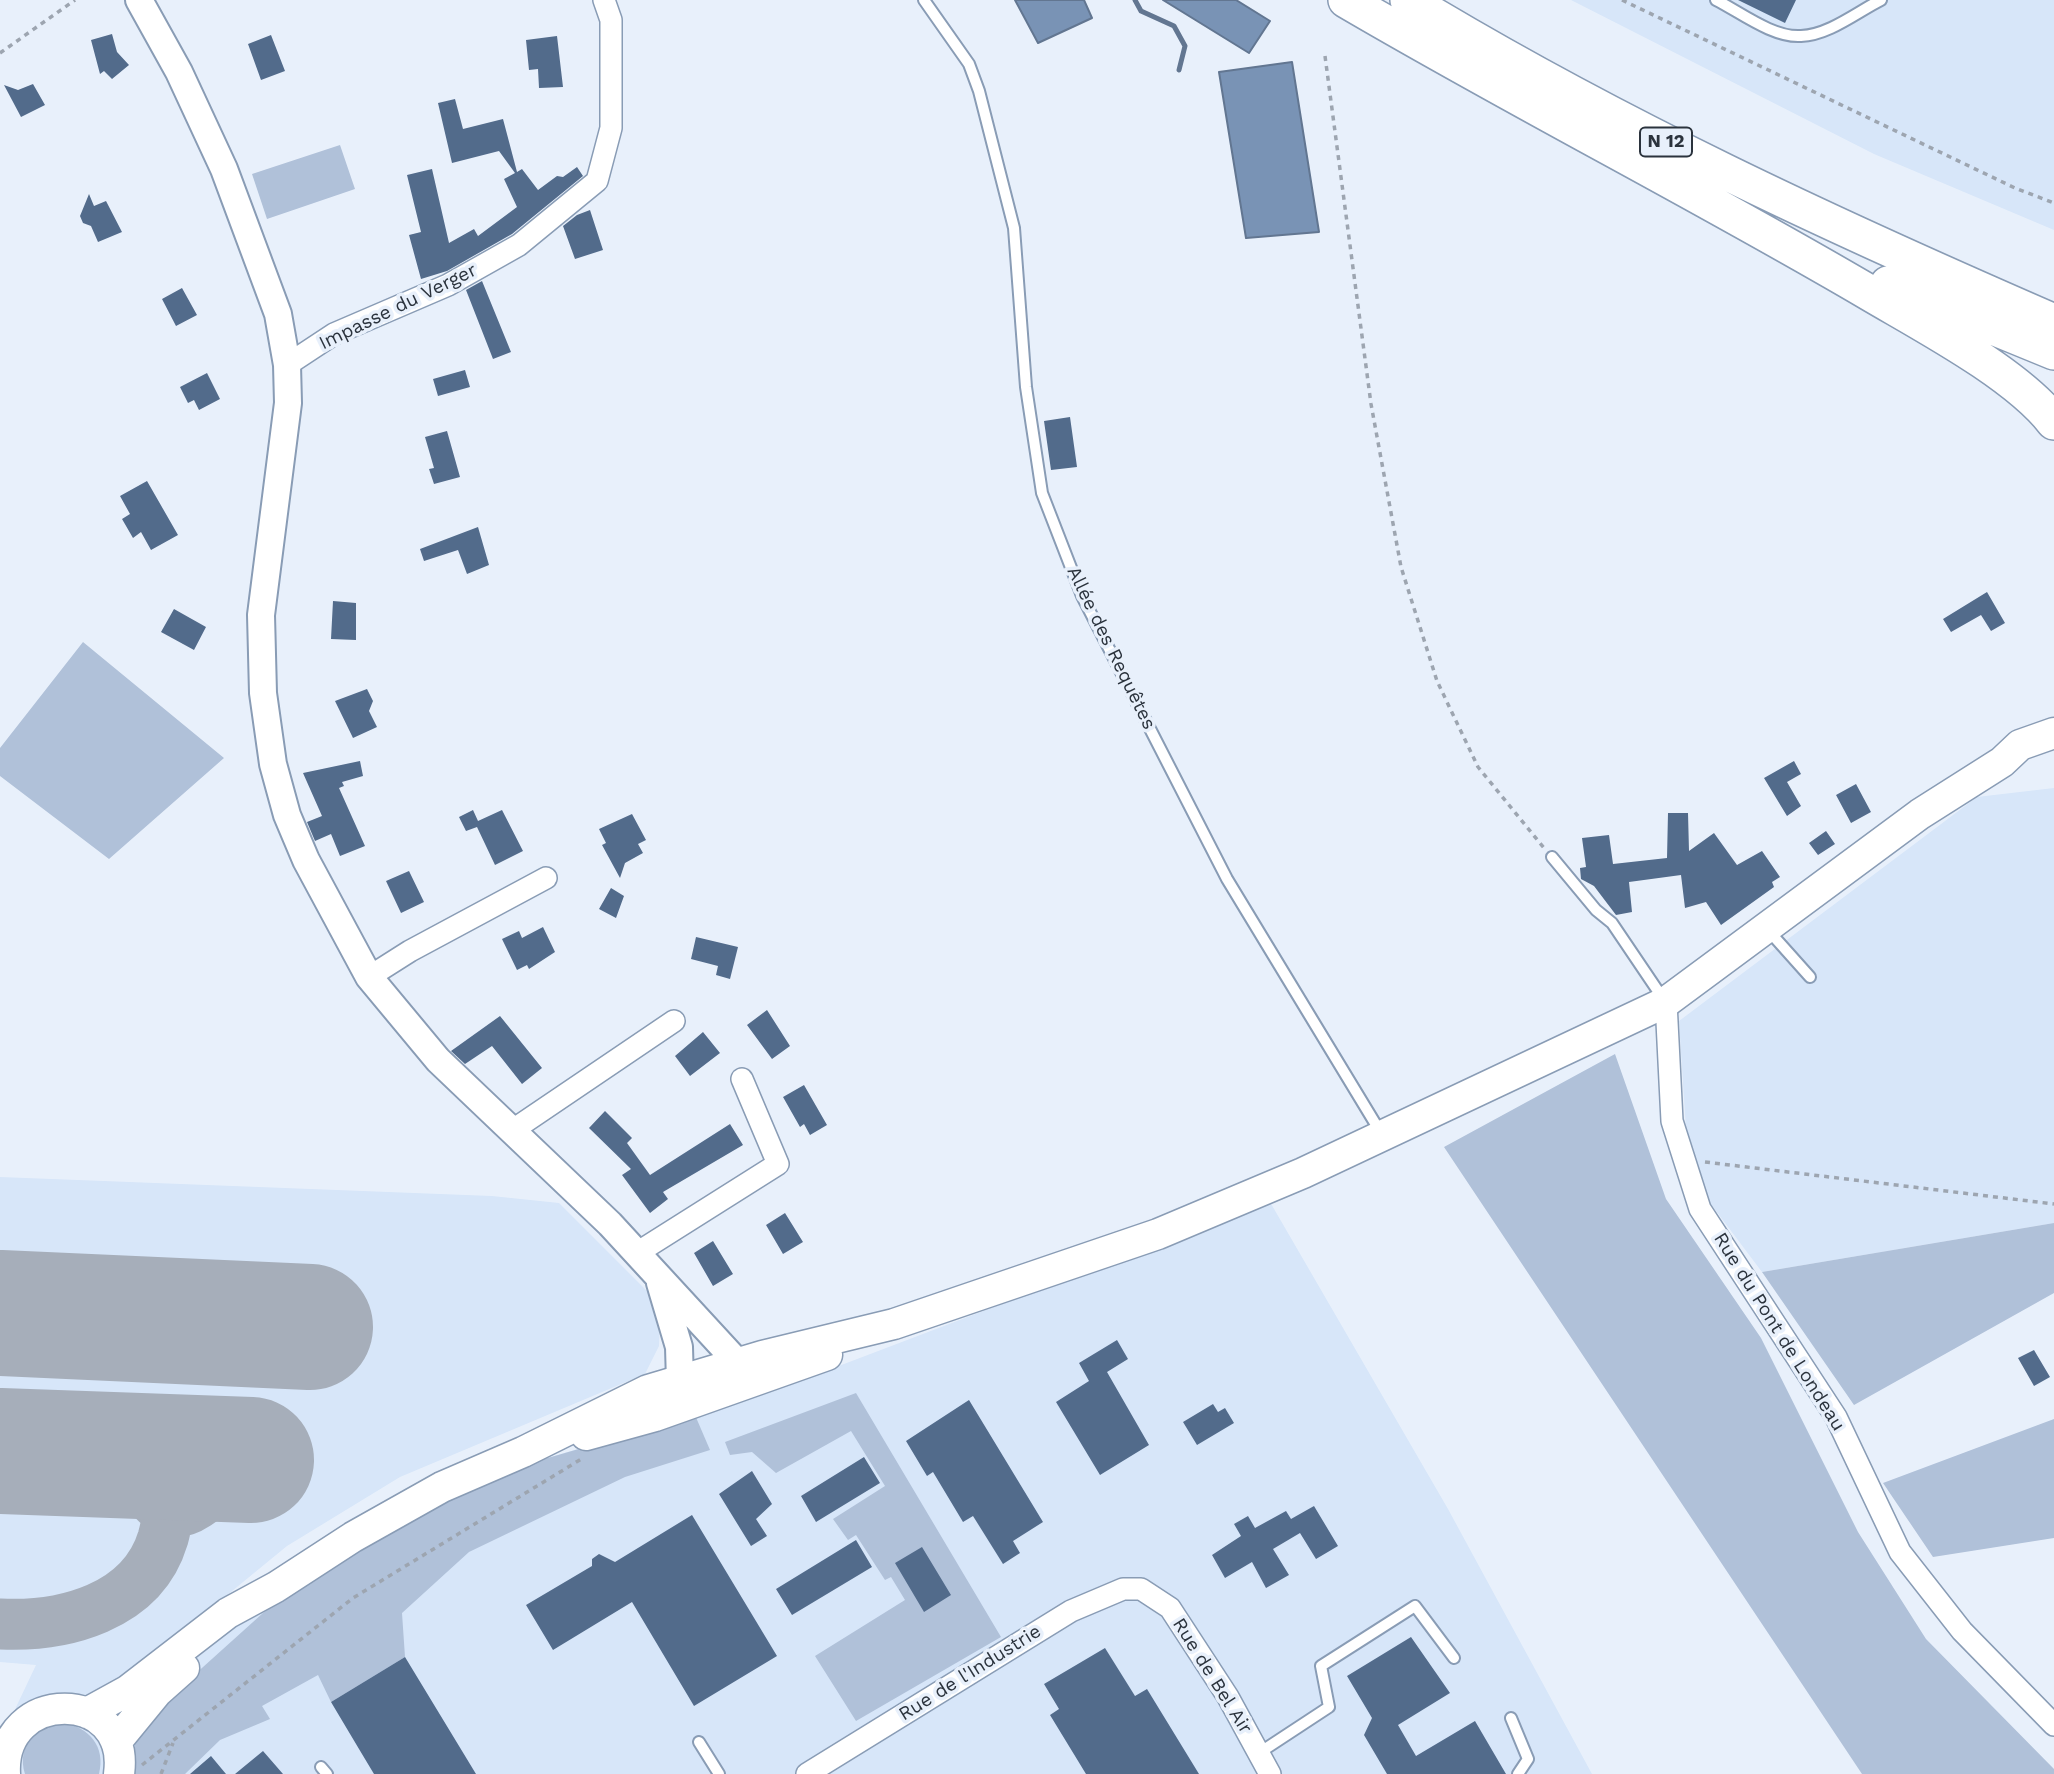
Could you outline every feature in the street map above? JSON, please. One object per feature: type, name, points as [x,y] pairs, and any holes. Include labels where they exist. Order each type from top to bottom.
[{"type":"highway","name":"N 12","points":[[1346,0],[1485,82],[1793,248],[1948,339],[2040,404],[2054,422]]},
{"type":"highway","name":"N 12","points":[[1408,0],[1610,114],[1802,210],[2054,322]]},
{"type":"highway","name":"N 12","points":[[1793,248],[2054,352]]},
{"type":"highway","name":"N 12","points":[[1931,268],[2054,307]]},
{"type":"main road","points":[[87,1713],[127,1691],[228,1613],[442,1487],[523,1452],[648,1390],[738,1363],[894,1324],[1158,1234],[1382,1136],[1666,1002],[1920,814],[2002,762],[2020,745],[2054,733]]},
{"type":"main road","points":[[2002,762],[2054,751]]},
{"type":"main road","points":[[523,1452],[670,1411],[788,1371],[894,1324]]},
{"type":"main road","points":[[670,1411],[680,1399],[741,1378],[738,1363]]},
{"type":"main road","points":[[116,1742],[157,1692],[276,1587]]},
{"type":"main road","points":[[5,1774],[6,1748],[14,1732],[27,1719],[43,1710],[61,1707],[95,1717],[116,1742],[119,1773]]},
{"type":"street","points":[[139,0],[179,72],[224,169],[278,314],[287,365],[288,403],[261,615],[263,693],[273,764],[286,815],[306,860],[369,977],[438,1060],[637,1253],[738,1363]]},
{"type":"street","name":"Impasse du Verger","points":[[287,365],[334,334],[448,285],[519,245],[597,181],[611,128],[611,20],[604,0]]},
{"type":"street","points":[[369,977],[410,951],[546,878]]},
{"type":"street","name":"Rue du Pont de Londeau","points":[[1666,1002],[1672,1121],[1700,1209],[1836,1417],[1900,1552],[1962,1631],[2054,1725]]},
{"type":"street","points":[[513,1130],[674,1021]]},
{"type":"street","points":[[637,1253],[778,1164],[742,1079]]},
{"type":"street","points":[[659,1278],[678,1347],[680,1382]]},
{"type":"street","name":"Rue de l'Industrie","points":[[807,1774],[1071,1611],[1123,1589],[1141,1589]]},
{"type":"street","name":"Rue de Bel Air","points":[[1141,1589],[1170,1608],[1227,1697],[1270,1774]]},
{"type":"lane","name":"Allée des Requêtes","points":[[925,0],[969,64],[979,90],[1014,228],[1026,387],[1042,492],[1082,596],[1227,879],[1382,1136]]},
{"type":"lane","points":[[1716,0],[1777,31],[1801,36],[1828,29],[1881,0]]},
{"type":"lane","points":[[1552,858],[1596,910],[1612,923],[1666,1002]]},
{"type":"lane","points":[[1766,928],[1810,977]]},
{"type":"lane","points":[[1259,1753],[1329,1707],[1321,1666],[1415,1606],[1454,1658]]},
{"type":"lane","points":[[1511,1718],[1528,1759],[1518,1774]]},
{"type":"lane","points":[[699,1742],[719,1774]]},
{"type":"path","points":[[0,53],[75,0]]},
{"type":"path","points":[[1622,0],[2015,188],[2054,203]]},
{"type":"path","points":[[1325,56],[1371,404],[1404,578],[1437,681],[1478,767],[1552,858]]},
{"type":"path","points":[[1684,1160],[2054,1204]]},
{"type":"path","points":[[119,1773],[139,1767],[174,1741],[353,1598],[590,1453]]},
{"type":"path","points":[[161,1774],[174,1741]]},
{"type":"shaded area","points":[[1015,0],[1084,0],[1092,18],[1038,43]]},
{"type":"shaded area","points":[[1163,0],[1236,0],[1270,21],[1249,53]]},
{"type":"shaded area","points":[[1571,0],[2054,0],[2054,230],[1874,154]]},
{"type":"shaded area","points":[[1292,62],[1319,232],[1246,238],[1219,72]]},
{"type":"shaded area","points":[[340,145],[355,189],[267,219],[252,174]]},
{"type":"shaded area","points":[[83,642],[224,758],[109,859],[0,776],[0,748]]},
{"type":"shaded area","points":[[2054,788],[2054,1223],[1762,1272],[1710,1203],[1686,1129],[1679,1021],[1977,797]]},
{"type":"shaded area","points":[[1615,1054],[1666,1199],[1761,1338],[1858,1532],[1926,1639],[2054,1769],[2054,1774],[1862,1774],[1444,1147]]},
{"type":"shaded area","points":[[0,1177],[492,1196],[559,1203],[649,1293],[660,1320],[659,1346],[645,1374],[400,1477],[287,1546],[154,1655],[517,1467],[773,1391],[1270,1202],[1448,1509],[1592,1774],[0,1774],[0,1741],[36,1665],[0,1662]]},
{"type":"shaded area","points":[[2054,1223],[2054,1293],[1854,1405],[1762,1272]]},
{"type":"shaded area","points":[[856,1393],[1001,1637],[856,1721],[815,1656],[905,1600],[891,1577],[885,1580],[856,1535],[848,1540],[833,1519],[885,1486],[851,1431],[776,1473],[752,1452],[730,1455],[725,1442]]},
{"type":"shaded area","points":[[695,1415],[710,1450],[625,1477],[469,1552],[402,1613],[405,1657],[331,1702],[318,1675],[262,1706],[270,1719],[220,1740],[185,1774],[135,1774],[135,1736],[152,1713],[263,1613],[360,1546],[517,1467]]},
{"type":"shaded area","points":[[2054,1419],[2054,1538],[1933,1557],[1883,1483]]},
{"type":"shaded area","points":[[63,1722],[88,1734],[98,1747],[101,1764],[99,1774],[25,1774],[23,1754],[31,1739],[45,1728]]},
{"type":"building","points":[[1738,0],[1796,0],[1785,23]]},
{"type":"building","points":[[112,34],[117,52],[129,65],[112,79],[104,71],[100,74],[91,40]]},
{"type":"building","points":[[271,35],[285,71],[261,80],[248,44]]},
{"type":"building","points":[[557,36],[563,87],[539,88],[538,69],[529,70],[526,40]]},
{"type":"building","points":[[33,84],[45,105],[21,117],[4,85],[18,90]]},
{"type":"building","points":[[455,99],[463,129],[503,119],[517,172],[522,169],[538,190],[557,176],[563,177],[577,167],[583,176],[512,234],[447,271],[421,279],[409,235],[421,232],[407,175],[432,169],[449,243],[474,229],[478,236],[517,207],[504,179],[515,173],[499,151],[452,163],[438,103]]},
{"type":"building","points":[[89,194],[94,206],[106,201],[122,232],[98,242],[91,226],[83,223],[80,216]]},
{"type":"building","points":[[590,210],[603,250],[575,259],[563,226],[577,215]]},
{"type":"building","points":[[482,281],[511,352],[493,359],[466,290]]},
{"type":"building","points":[[182,288],[197,315],[176,326],[162,299]]},
{"type":"building","points":[[465,370],[470,387],[438,396],[433,379]]},
{"type":"building","points":[[207,373],[220,399],[199,410],[194,400],[188,403],[180,387]]},
{"type":"building","points":[[1070,417],[1077,467],[1051,470],[1044,421]]},
{"type":"building","points":[[447,431],[460,477],[434,484],[429,469],[434,468],[425,437]]},
{"type":"building","points":[[147,481],[178,535],[151,550],[141,532],[133,538],[122,519],[130,514],[120,496]]},
{"type":"building","points":[[478,527],[489,565],[467,574],[458,550],[424,561],[420,549]]},
{"type":"building","points":[[1987,592],[2005,623],[1991,631],[1981,615],[1951,632],[1943,619]]},
{"type":"building","points":[[333,601],[356,603],[356,640],[331,639]]},
{"type":"building","points":[[174,609],[206,627],[194,650],[161,632]]},
{"type":"building","points":[[367,689],[373,701],[369,711],[377,727],[353,738],[335,701]]},
{"type":"building","points":[[360,761],[363,776],[342,782],[344,786],[339,788],[365,846],[340,856],[331,834],[315,841],[307,822],[322,816],[303,773]]},
{"type":"building","points":[[1794,761],[1801,774],[1787,782],[1801,806],[1787,816],[1764,778]]},
{"type":"building","points":[[1856,784],[1871,812],[1851,823],[1836,795]]},
{"type":"building","points":[[473,810],[478,821],[502,810],[523,851],[495,865],[477,827],[466,831],[459,817]]},
{"type":"building","points":[[1668,813],[1688,813],[1689,851],[1714,833],[1737,865],[1762,851],[1780,877],[1772,882],[1774,887],[1721,925],[1706,902],[1685,908],[1681,875],[1629,882],[1632,912],[1616,915],[1594,886],[1581,879],[1580,868],[1586,867],[1582,838],[1609,835],[1613,864],[1667,858]]},
{"type":"building","points":[[632,814],[646,840],[638,844],[643,853],[625,863],[620,878],[602,845],[606,843],[599,829]]},
{"type":"building","points":[[1826,831],[1835,844],[1818,855],[1809,843]]},
{"type":"building","points":[[409,871],[424,902],[401,913],[386,881]]},
{"type":"building","points":[[611,888],[624,896],[616,918],[599,909]]},
{"type":"building","points":[[543,927],[555,952],[529,969],[527,965],[517,970],[502,939],[519,931],[522,938]]},
{"type":"building","points":[[696,937],[738,947],[730,979],[716,975],[718,966],[691,959]]},
{"type":"building","points":[[767,1010],[790,1046],[772,1059],[747,1025]]},
{"type":"building","points":[[500,1016],[542,1068],[522,1084],[492,1046],[465,1064],[451,1051]]},
{"type":"building","points":[[703,1032],[720,1053],[690,1076],[675,1056]]},
{"type":"building","points":[[804,1085],[827,1125],[810,1135],[804,1124],[800,1127],[783,1097]]},
{"type":"building","points":[[605,1111],[632,1138],[627,1143],[650,1175],[730,1124],[743,1145],[663,1192],[668,1199],[650,1213],[622,1175],[631,1169],[589,1128]]},
{"type":"building","points":[[785,1213],[803,1242],[783,1254],[766,1225]]},
{"type":"building","points":[[713,1241],[733,1274],[713,1286],[694,1253]]},
{"type":"building","points":[[1117,1340],[1128,1359],[1107,1372],[1149,1445],[1100,1475],[1056,1402],[1089,1381],[1079,1363]]},
{"type":"building","points":[[2034,1350],[2050,1377],[2034,1386],[2018,1358]]},
{"type":"building","points":[[969,1400],[1043,1522],[1013,1541],[1020,1553],[1003,1564],[973,1516],[963,1522],[933,1472],[927,1476],[906,1441]]},
{"type":"building","points":[[1213,1404],[1218,1412],[1225,1408],[1234,1423],[1197,1445],[1183,1422]]},
{"type":"building","points":[[864,1457],[880,1483],[816,1522],[801,1496]]},
{"type":"building","points":[[752,1471],[772,1504],[756,1519],[767,1536],[751,1546],[719,1494]]},
{"type":"building","points":[[1314,1506],[1338,1546],[1316,1559],[1300,1533],[1273,1549],[1289,1575],[1266,1588],[1252,1562],[1225,1578],[1212,1555],[1241,1536],[1234,1524],[1248,1516],[1255,1528],[1286,1511],[1291,1519]]},
{"type":"building","points":[[692,1515],[777,1656],[694,1706],[632,1602],[553,1650],[526,1605],[592,1566],[592,1559],[599,1554],[615,1562]]},
{"type":"building","points":[[856,1540],[872,1567],[792,1615],[776,1589]]},
{"type":"building","points":[[922,1547],[951,1595],[924,1612],[895,1563]]},
{"type":"building","points":[[1411,1637],[1450,1693],[1398,1725],[1416,1756],[1475,1721],[1506,1774],[1387,1774],[1364,1735],[1372,1718],[1347,1676]]},
{"type":"building","points":[[1105,1648],[1135,1696],[1147,1689],[1199,1774],[1086,1774],[1050,1715],[1059,1709],[1044,1684]]},
{"type":"building","points":[[405,1657],[476,1774],[374,1774],[331,1702]]},
{"type":"building","points":[[263,1751],[283,1774],[235,1774]]},
{"type":"building","points":[[211,1756],[226,1774],[190,1774]]},
{"type":"waterway","points":[[1135,0],[1141,11],[1174,26],[1185,46],[1179,70]]},
{"type":"taxiway","points":[[107,1455],[127,1464],[154,1500],[162,1508],[172,1512],[183,1511],[197,1504],[212,1489],[222,1469],[218,1462],[212,1459]]},
{"type":"taxiway","points":[[0,1624],[49,1622],[74,1617],[119,1597],[138,1581],[153,1562],[163,1538],[178,1458]]},
{"type":"runway","points":[[0,1313],[310,1327]]},
{"type":"runway","points":[[0,1451],[251,1460]]}]
